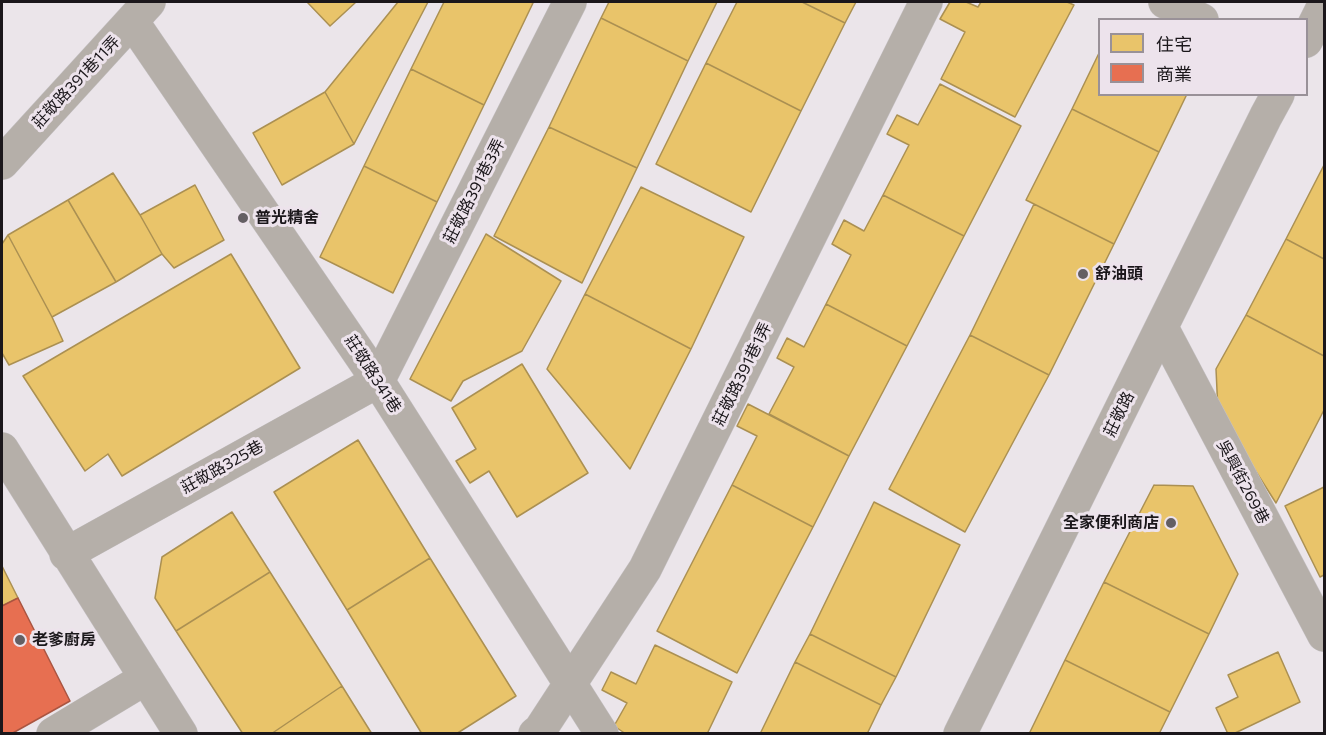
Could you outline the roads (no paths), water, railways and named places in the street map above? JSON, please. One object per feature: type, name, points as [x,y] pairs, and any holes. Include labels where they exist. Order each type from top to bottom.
[{"type":"street","name":"莊敬路391巷3弄","points":[[378,381],[570,2]]},
{"type":"street","name":"莊敬路391巷1弄","points":[[535,734],[540,730],[645,569],[926,2]]},
{"type":"street","points":[[1165,2],[1198,18]]},
{"type":"street","points":[[1308,37],[1324,5]]},
{"type":"street","name":"莊敬路341巷","points":[[141,11],[602,734]]},
{"type":"street","name":"莊敬路391巷11弄","points":[[2,163],[141,11]]},
{"type":"street","name":"莊敬路","points":[[960,734],[1277,96]]},
{"type":"street","name":"吳興街269巷","points":[[1162,328],[1324,635]]},
{"type":"street","name":"莊敬路325巷","points":[[66,554],[378,381]]},
{"type":"street","points":[[2,449],[181,734]]},
{"type":"street","points":[[53,734],[146,678]]},
{"type":"place","name":"普光精舍","points":[[243,218]]},
{"type":"place","name":"舒油頭","points":[[1083,274]]},
{"type":"place","name":"全家便利商店","points":[[1171,523]]},
{"type":"place","name":"老爹廚房","points":[[20,640]]}]
